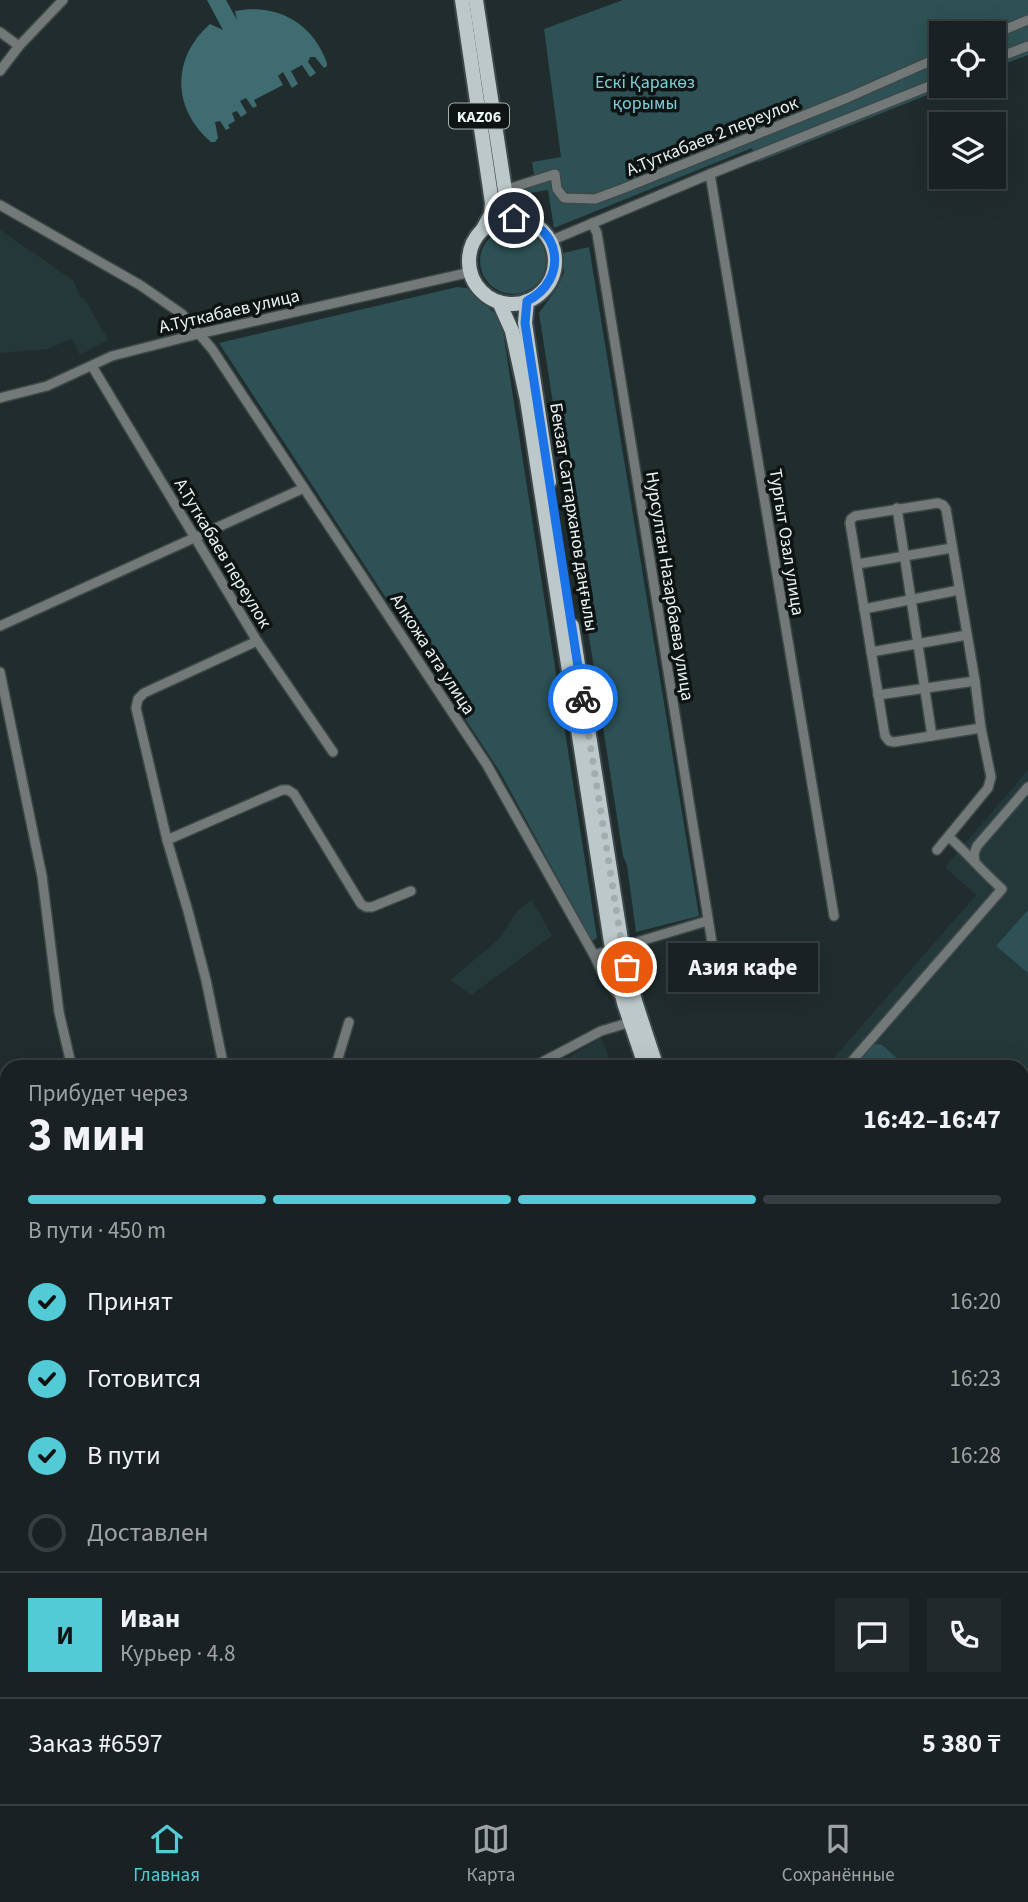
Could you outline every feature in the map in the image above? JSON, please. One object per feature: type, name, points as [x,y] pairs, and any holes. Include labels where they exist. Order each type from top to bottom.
[{"type":"main road","name":"KАZ06","points":[[462,0],[492,203],[491,215],[472,246],[471,272]]},
{"type":"main road","name":"KАZ06","points":[[476,0],[509,207],[514,214],[541,229],[550,241]]},
{"type":"main road","points":[[483,230],[500,220],[522,219]]},
{"type":"main road","points":[[471,272],[481,291],[499,302],[513,304],[527,301],[540,294],[550,283],[555,269],[555,254],[550,241]]},
{"type":"main road","name":"Бекзат Саттарханов даңғылы","points":[[527,301],[525,323],[624,1003],[643,1060]]},
{"type":"main road","name":"Бекзат Саттарханов даңғылы","points":[[499,302],[512,331],[527,400],[617,948],[654,1060]]},
{"type":"street","points":[[0,71],[19,46],[63,0]]},
{"type":"street","points":[[1006,29],[1028,19]]},
{"type":"street","points":[[0,32],[19,46]]},
{"type":"street","points":[[1006,55],[1028,46]]},
{"type":"street","name":"А.Туткабаев 2 переулок","points":[[505,190],[555,174],[557,189],[564,198],[595,199],[733,145],[929,62]]},
{"type":"street","points":[[550,241],[929,85]]},
{"type":"street","name":"Тургыт Озал улица","points":[[709,174],[834,916]]},
{"type":"street","name":"Алкожа ата улица","points":[[0,205],[140,285],[182,314],[212,349],[487,765],[601,972],[624,1003]]},
{"type":"street","name":"Нурсултан Назарбаева улица","points":[[593,223],[597,233],[714,955]]},
{"type":"street","name":"А.Туткабаев улица","points":[[0,398],[47,386],[111,356],[471,272]]},
{"type":"street","name":"А.Туткабаев переулок","points":[[92,366],[257,641],[333,752]]},
{"type":"street","points":[[0,626],[304,488]]},
{"type":"street","points":[[937,850],[991,783],[946,509],[937,503],[855,516],[850,523],[886,736],[889,741],[981,728]]},
{"type":"street","points":[[897,508],[932,736]]},
{"type":"street","points":[[858,564],[952,548]]},
{"type":"street","points":[[864,609],[960,590]]},
{"type":"street","points":[[872,652],[967,635]]},
{"type":"street","points":[[222,1060],[206,980],[167,840],[136,708],[138,699],[145,693],[257,641]]},
{"type":"street","points":[[0,672],[42,876],[59,1012],[70,1060]]},
{"type":"street","points":[[878,695],[975,681]]},
{"type":"street","points":[[976,864],[974,854],[977,846],[1028,787]]},
{"type":"street","points":[[167,840],[282,790],[288,790],[294,794],[361,904],[372,907],[411,891]]},
{"type":"street","points":[[853,1060],[1002,889],[949,837]]},
{"type":"street","points":[[594,955],[707,921]]},
{"type":"street","points":[[337,1060],[349,1022]]},
{"type":"street","points":[[546,1060],[601,1031],[631,1022]]},
{"type":"shaded area","points":[[207,0],[226,0],[237,20],[235,11],[250,9],[279,13],[292,19],[313,37],[327,63],[324,68],[315,57],[310,57],[308,62],[316,73],[310,77],[302,65],[291,71],[298,84],[292,88],[283,72],[278,76],[283,85],[254,100],[257,106],[253,108],[246,98],[240,101],[247,113],[241,117],[237,111],[232,113],[235,121],[228,125],[230,128],[226,130],[220,121],[215,122],[218,138],[215,142],[211,142],[198,129],[189,114],[181,83],[188,52],[197,37],[210,24],[223,30]]},
{"type":"shaded area","points":[[0,230],[73,280],[81,298],[84,298],[108,340],[80,355],[72,339],[47,349],[0,353]]},
{"type":"shaded area","points":[[1028,770],[1028,1060],[832,1060],[976,895],[945,867]]},
{"type":"shaded area","points":[[532,900],[552,936],[471,995],[450,980],[499,939],[517,911]]},
{"type":"shaded area","points":[[601,1038],[610,1060],[564,1060]]},
{"type":"green space","name":"Ескі Қаракөз қорымы","points":[[623,0],[1028,0],[1028,55],[1006,63],[1006,21],[929,21],[929,94],[758,162],[752,148],[554,228],[548,190],[512,196],[509,184],[534,175],[532,162],[561,157],[544,29]]},
{"type":"green space","points":[[513,228],[526,231],[536,238],[543,248],[546,261],[543,274],[536,284],[526,291],[513,294],[500,291],[490,284],[483,274],[480,261],[483,248],[490,238],[500,231]]},
{"type":"green space","points":[[589,247],[699,916],[636,932],[539,313],[564,273],[563,253]]},
{"type":"green space","points":[[457,287],[467,288],[501,319],[597,938],[592,941],[500,772],[219,343]]},
{"type":"green space","points":[[1028,910],[1028,973],[996,946]]},
{"type":"green space","points":[[874,1044],[882,1045],[899,1060],[860,1060]]},
{"type":"way so far","points":[[583,699],[627,967]]},
{"type":"place","name":"Азия кафе","points":[[627,967]]},
{"type":"route","points":[[514,218],[541,229],[555,254],[555,269],[550,283],[540,294],[527,301],[525,323],[583,699]]}]
